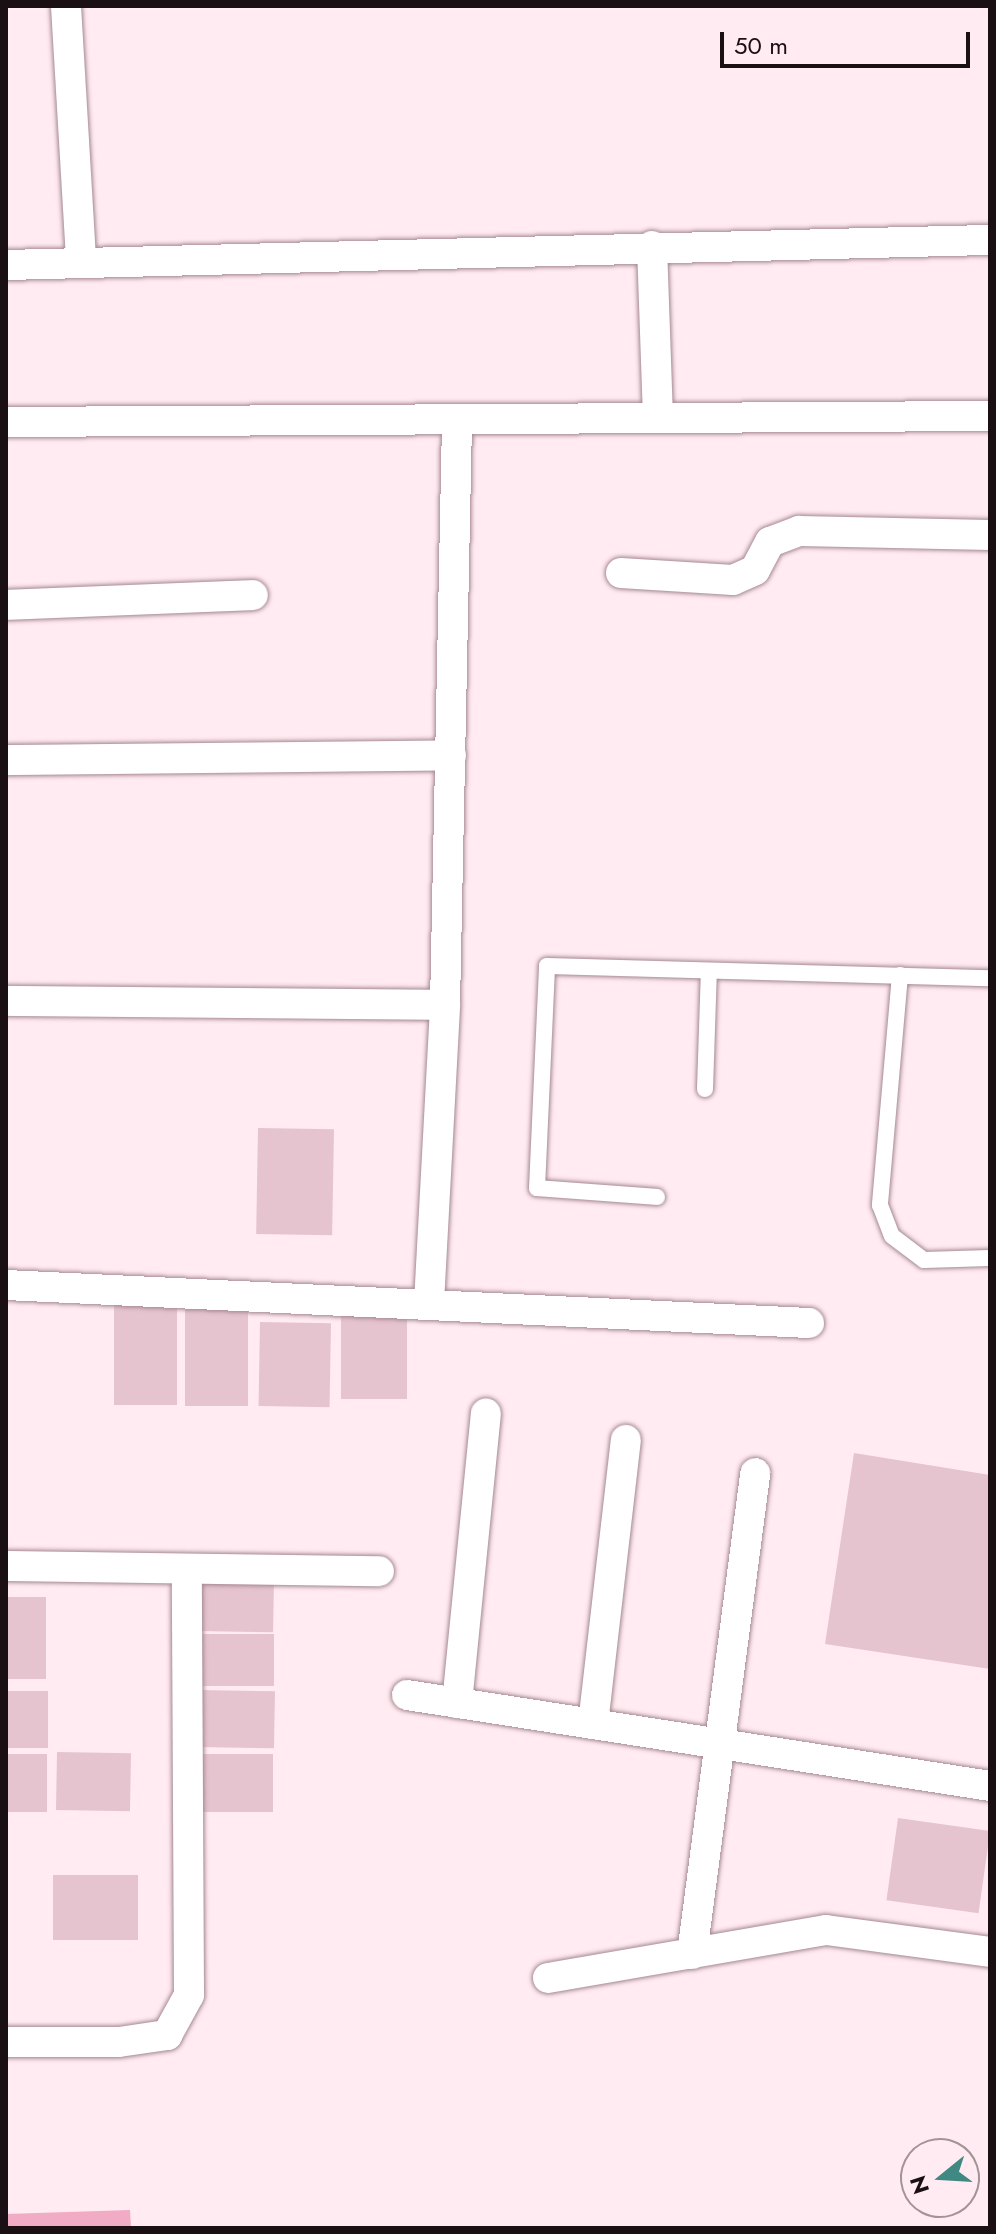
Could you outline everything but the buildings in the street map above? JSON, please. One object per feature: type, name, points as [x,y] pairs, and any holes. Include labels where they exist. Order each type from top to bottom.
[{"type":"street","points":[[66,6],[81,261]]},
{"type":"street","points":[[6,265],[652,246],[990,240]]},
{"type":"street","points":[[652,246],[658,416]]},
{"type":"street","points":[[6,422],[990,416]]},
{"type":"street","points":[[429,1303],[445,1005],[457,420]]},
{"type":"street","points":[[621,573],[733,580],[755,570],[770,542],[799,531],[990,535]]},
{"type":"street","points":[[6,605],[253,595]]},
{"type":"street","points":[[6,760],[451,755]]},
{"type":"street","points":[[6,1001],[445,1005]]},
{"type":"street","points":[[6,1285],[809,1323]]},
{"type":"street","points":[[457,1703],[486,1413]]},
{"type":"street","points":[[593,1724],[626,1440]]},
{"type":"street","points":[[692,1954],[722,1744],[755,1473]]},
{"type":"street","points":[[6,1566],[379,1571]]},
{"type":"street","points":[[6,2042],[119,2042],[167,2035],[189,1995],[187,1569]]},
{"type":"street","points":[[407,1695],[990,1786]]},
{"type":"street","points":[[548,1978],[826,1930],[990,1952]]},
{"type":"lane","points":[[657,1197],[537,1188],[547,966],[990,978]]},
{"type":"lane","points":[[705,1089],[709,971]]},
{"type":"lane","points":[[900,975],[880,1205],[892,1236],[924,1260],[990,1258]]},
{"type":"shaded area","points":[[130,2210],[131,2228],[6,2228],[6,2214]]}]
